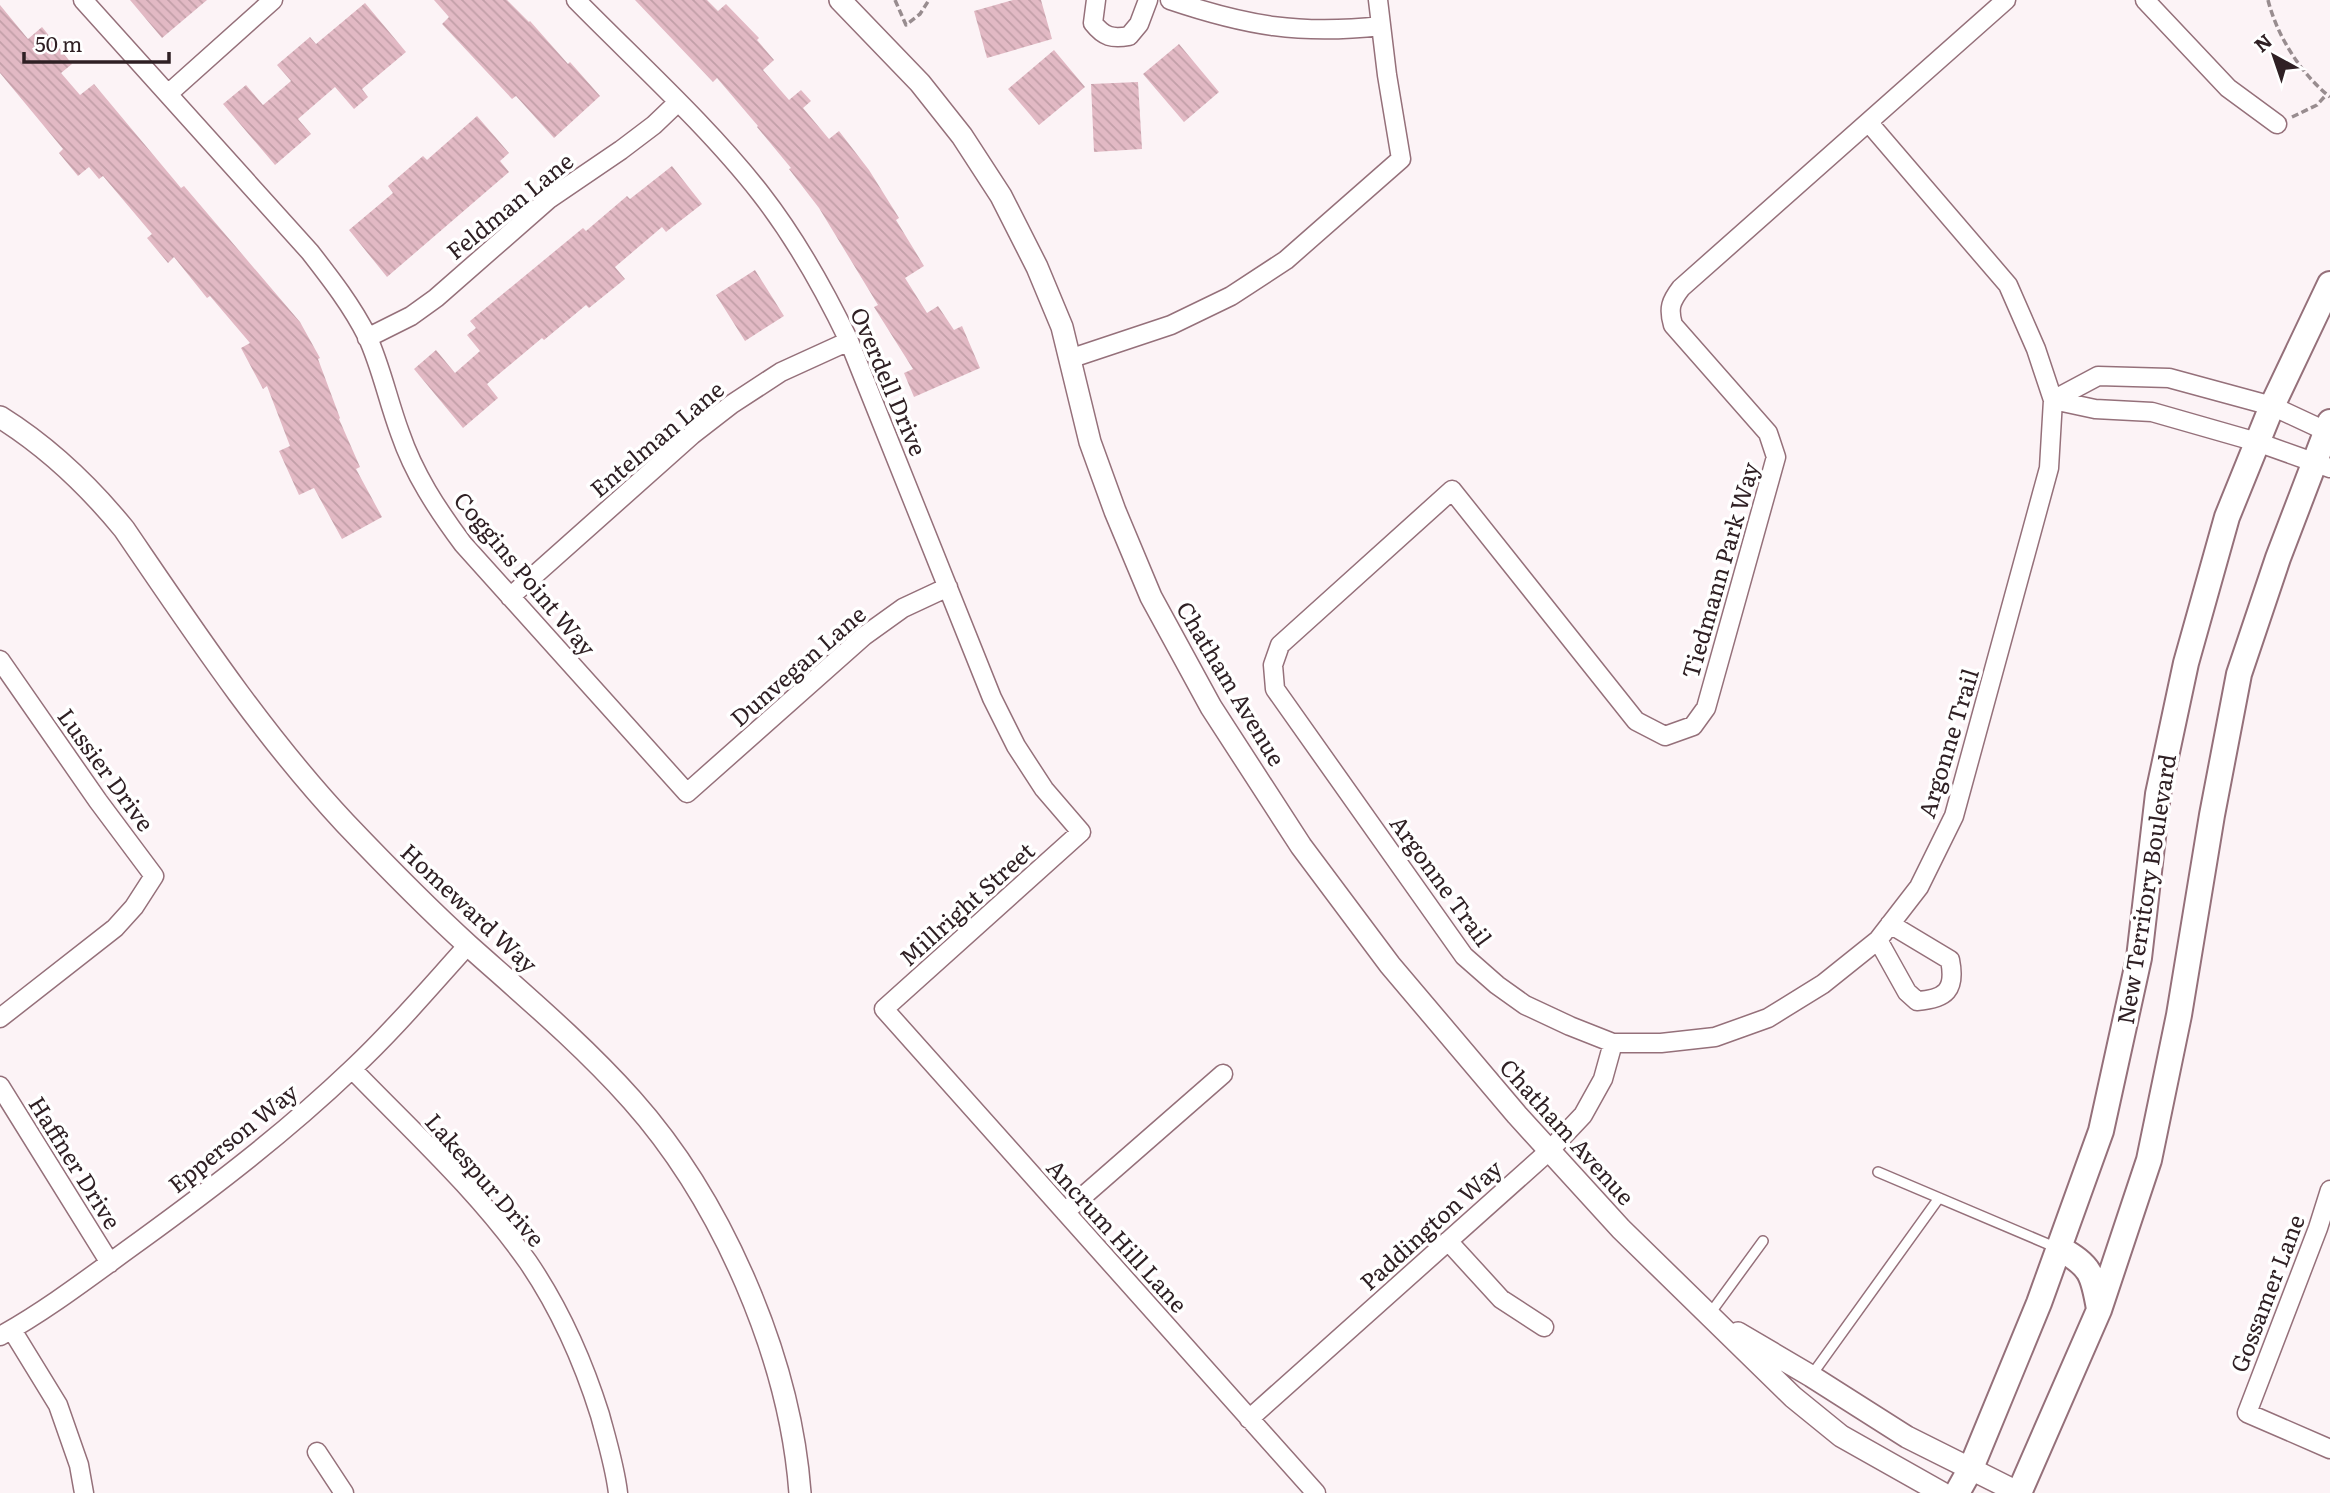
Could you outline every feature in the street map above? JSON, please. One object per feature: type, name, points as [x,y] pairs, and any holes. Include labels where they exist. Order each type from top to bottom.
[{"type":"main road","name":"New Territory Boulevard","points":[[1957,1493],[1971,1468],[2039,1303],[2101,1131],[2139,958],[2158,794],[2186,663],[2227,517],[2272,407],[2330,284]]},
{"type":"main road","points":[[2019,1493],[2099,1310],[2149,1160],[2179,1016],[2212,815],[2239,674],[2278,558],[2322,465],[2329,429]]},
{"type":"main road","points":[[2059,1248],[2080,1259],[2087,1268],[2094,1282],[2099,1310]]},
{"type":"street","name":"Coggins Point Way","points":[[83,0],[310,252],[338,288],[367,338],[401,436],[419,479],[437,509],[463,544],[687,793]]},
{"type":"street","points":[[168,94],[274,0]]},
{"type":"street","name":"Overdell Drive","points":[[576,0],[710,136],[760,193],[827,295],[849,341],[992,698],[1016,746],[1044,789],[1081,832]]},
{"type":"street","name":"Chatham Avenue","points":[[840,0],[920,83],[962,136],[995,186],[1037,267],[1062,327],[1090,442],[1151,597],[1211,707],[1301,846],[1390,965],[1549,1151],[1620,1229],[1793,1397],[1841,1436],[1942,1493]]},
{"type":"street","points":[[1096,0],[1093,23],[1102,35],[1115,39],[1129,36],[1139,24],[1148,0]]},
{"type":"street","points":[[1170,0],[1249,24],[1339,31],[1381,26]]},
{"type":"street","points":[[1069,359],[1171,326],[1231,296],[1286,260],[1401,159],[1378,0]]},
{"type":"street","name":"Tiedmann Park Way","points":[[1273,665],[1280,645],[1452,490],[1636,721],[1665,736],[1693,726],[1706,708],[1776,457],[1768,433],[1673,325],[1669,312],[1671,301],[1681,288],[2006,0]]},
{"type":"street","points":[[2145,0],[2228,88],[2277,124]]},
{"type":"street","name":"Feldman Lane","points":[[367,338],[411,316],[436,298],[549,199],[621,150],[677,103]]},
{"type":"street","name":"Argonne Trail","points":[[1273,665],[1275,689],[1464,956],[1525,1005],[1570,1026],[1613,1043],[1661,1043],[1715,1037],[1768,1018],[1823,984],[1878,940],[1919,887],[1954,816],[2049,468],[2053,400],[2036,349],[2008,285],[1869,123]]},
{"type":"street","name":"Entelman Lane","points":[[510,597],[692,435],[732,404],[781,372],[849,341]]},
{"type":"street","points":[[2053,400],[2098,376],[2169,378],[2272,407],[2329,429]]},
{"type":"street","points":[[2053,400],[2095,409],[2152,412],[2258,442],[2322,465]]},
{"type":"street","name":"Homeward Way","points":[[0,417],[45,448],[106,506],[243,699],[342,820],[412,893],[577,1042],[632,1100],[676,1157],[709,1210],[747,1284],[765,1331],[792,1434],[800,1493]]},
{"type":"street","name":"Dunvegan Lane","points":[[687,793],[864,636],[903,608],[948,587]]},
{"type":"street","name":"Lussier Drive","points":[[0,660],[154,876],[134,907],[116,928],[0,1018]]},
{"type":"street","name":"Millright Street","points":[[884,1009],[1081,832]]},
{"type":"street","points":[[1878,940],[1907,992],[1917,1001],[1936,1000],[1947,990],[1953,974],[1950,960],[1890,924]]},
{"type":"street","name":"Epperson Way","points":[[6,1333],[110,1263],[269,1142],[352,1069],[409,1012],[468,945]]},
{"type":"street","name":"Ancrum Hill Lane","points":[[884,1009],[1315,1493]]},
{"type":"street","name":"Paddington Way","points":[[1249,1419],[1549,1151],[1583,1115],[1603,1079],[1613,1043]]},
{"type":"street","name":"Lakespur Drive","points":[[352,1069],[451,1170],[528,1262],[573,1342],[590,1384],[609,1446],[618,1493]]},
{"type":"street","points":[[1065,1212],[1223,1074]]},
{"type":"street","name":"Haffner Drive","points":[[0,1086],[110,1263]]},
{"type":"street","name":"Gossamer Lane","points":[[2330,1190],[2247,1413],[2330,1449]]},
{"type":"street","points":[[1448,1241],[1501,1299],[1544,1327]]},
{"type":"street","name":"Chatham Avenue","points":[[1709,1315],[1907,1437],[2019,1493]]},
{"type":"street","points":[[6,1333],[58,1405],[79,1465],[84,1493]]},
{"type":"street","points":[[317,1452],[344,1493]]},
{"type":"lane","points":[[1878,1172],[2059,1248]]},
{"type":"lane","points":[[1811,1376],[1939,1198]]},
{"type":"lane","points":[[1709,1315],[1763,1241]]},
{"type":"path","points":[[895,0],[906,25],[920,13],[929,0]]},
{"type":"path","points":[[2268,0],[2273,18],[2287,45],[2304,70],[2328,96],[2317,105],[2277,124]]},
{"type":"building","points":[[130,0],[207,0],[162,38]]},
{"type":"building","points":[[434,0],[507,0],[530,21],[568,64],[570,62],[600,96],[554,138],[516,96],[512,99],[442,24],[449,17]]},
{"type":"building","points":[[635,0],[707,0],[718,11],[726,4],[759,38],[757,40],[774,60],[763,70],[789,100],[801,90],[811,101],[803,108],[829,139],[839,131],[869,170],[899,218],[896,220],[924,266],[905,278],[927,313],[938,306],[954,330],[962,326],[980,368],[914,397],[904,373],[913,369],[874,307],[878,305],[819,208],[789,169],[791,168],[717,78],[713,82]]},
{"type":"building","points":[[1013,0],[1041,0],[1052,39],[987,58],[974,11]]},
{"type":"building","points":[[365,3],[406,52],[362,89],[368,97],[354,109],[335,87],[298,119],[311,134],[275,165],[223,104],[246,85],[263,105],[291,81],[277,65],[310,37],[316,44]]},
{"type":"building","points":[[0,5],[28,39],[42,27],[72,64],[61,73],[80,95],[94,84],[181,188],[184,186],[300,322],[320,358],[318,359],[339,419],[360,467],[356,469],[382,517],[342,539],[314,488],[299,495],[279,451],[290,446],[267,386],[263,389],[241,348],[250,343],[210,296],[207,298],[174,257],[168,263],[147,238],[152,234],[103,176],[99,179],[89,167],[78,176],[59,153],[63,149],[0,73]]},
{"type":"building","points":[[1179,44],[1219,92],[1184,122],[1143,74]]},
{"type":"building","points":[[1054,50],[1085,87],[1039,125],[1008,89]]},
{"type":"building","points":[[1138,82],[1142,149],[1094,152],[1091,84]]},
{"type":"building","points":[[477,116],[509,153],[500,161],[509,172],[387,277],[349,230],[393,193],[388,186],[423,156],[427,160]]},
{"type":"building","points":[[672,166],[702,204],[666,232],[662,227],[615,267],[625,279],[589,308],[586,305],[544,340],[542,338],[487,384],[498,398],[463,428],[414,369],[436,350],[455,373],[480,351],[467,335],[476,328],[470,321],[583,228],[586,231],[627,196],[630,199]]},
{"type":"building","points":[[755,270],[784,316],[745,341],[716,295]]}]
